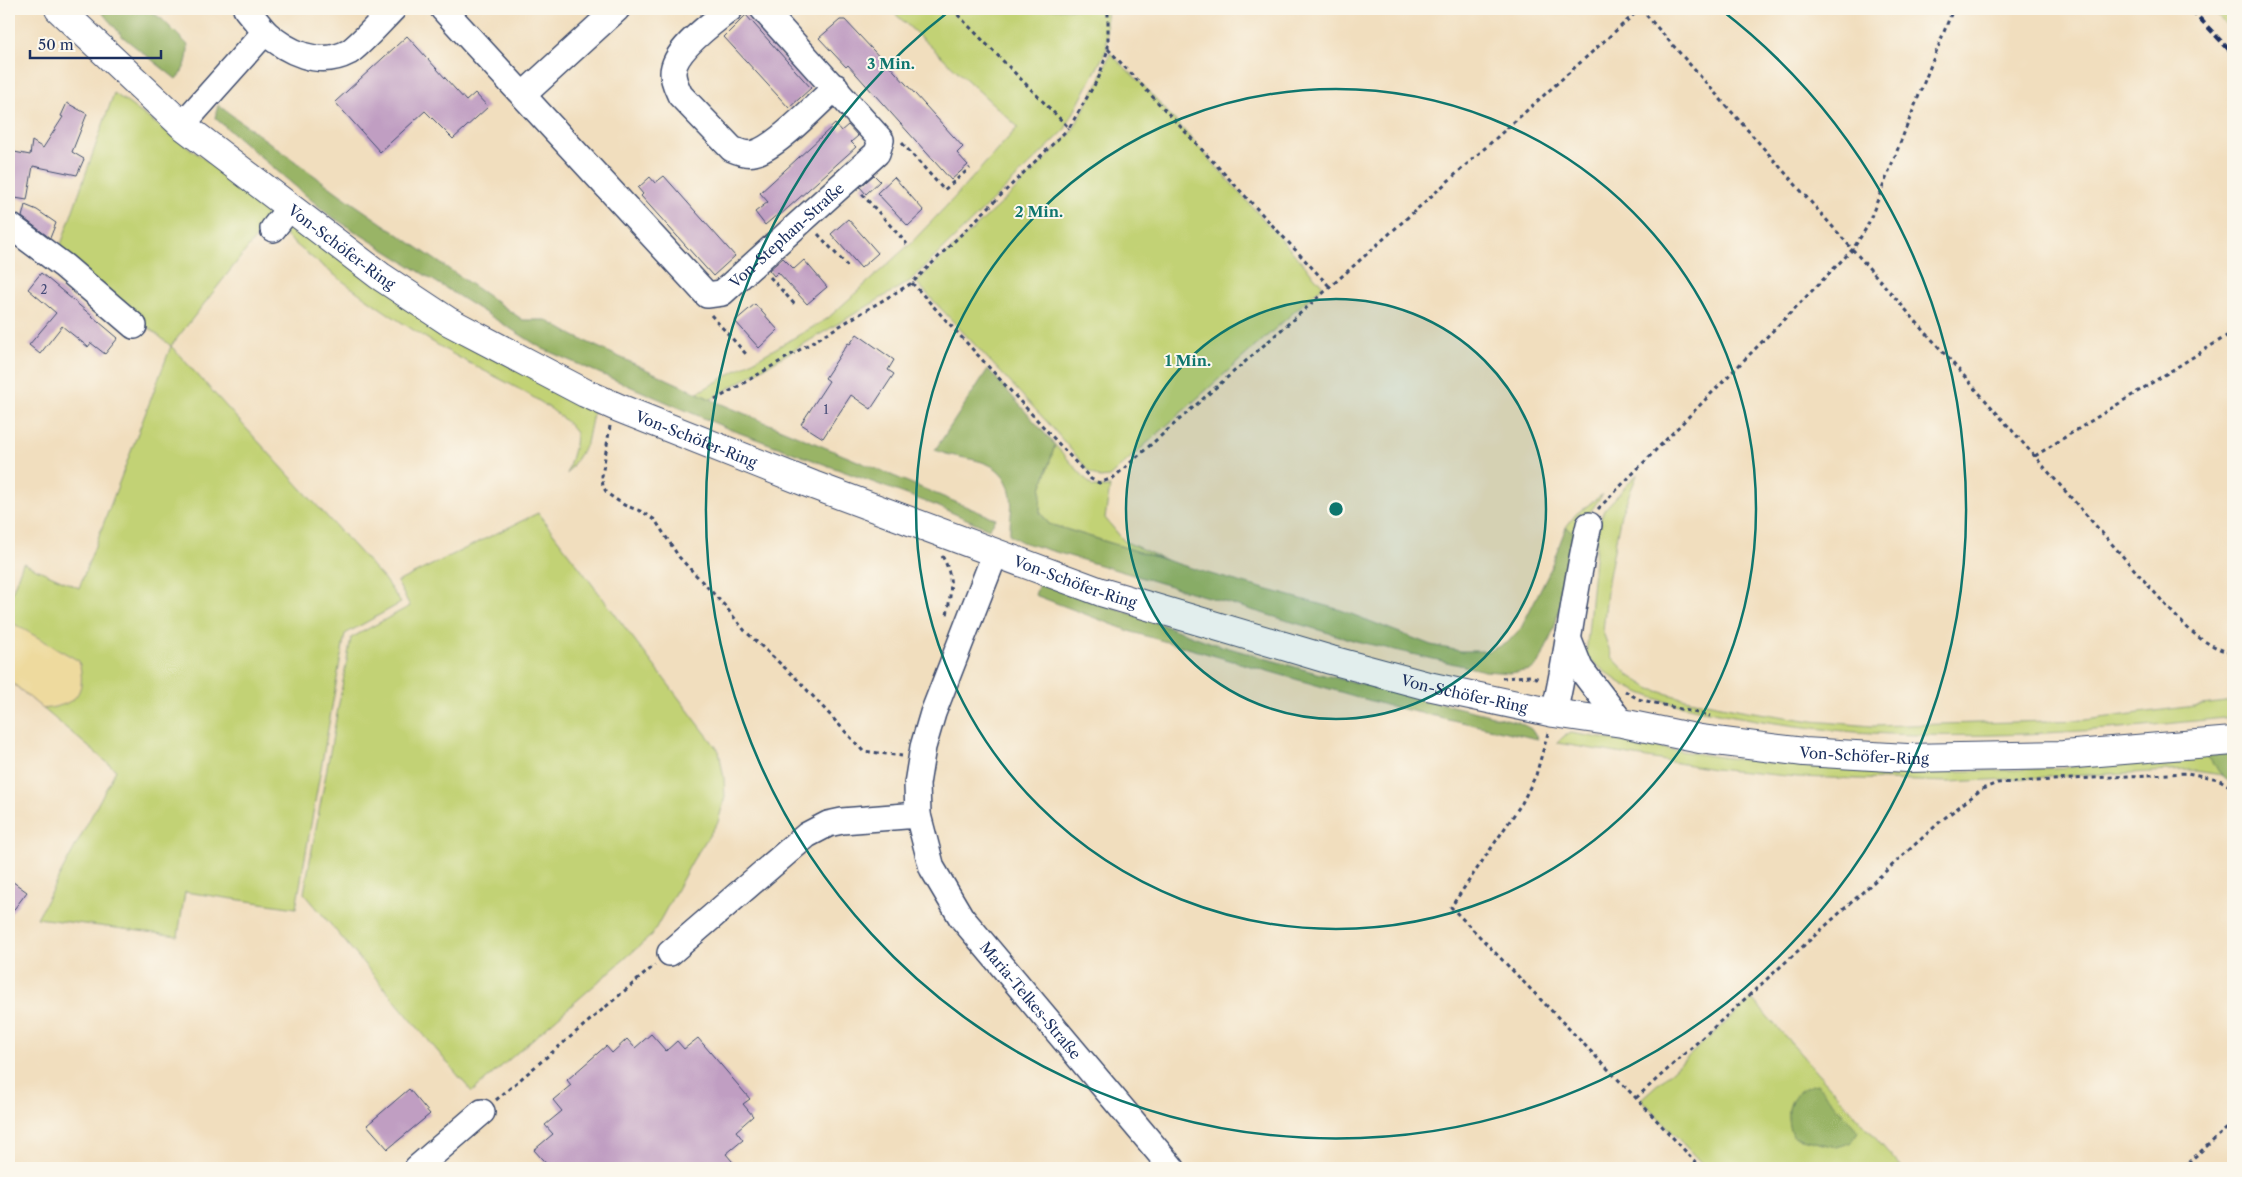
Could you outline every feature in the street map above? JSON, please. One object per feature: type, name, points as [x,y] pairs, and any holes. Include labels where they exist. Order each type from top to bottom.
[{"type":"main road","name":"Von-Schöfer-Ring","points":[[59,9],[182,125],[380,276],[448,321],[585,393],[621,408],[940,533],[1101,592],[1331,660],[1428,686],[1554,713],[1622,723],[1700,739],[1804,752],[1906,758],[2063,755],[2233,741]]},
{"type":"street","points":[[246,9],[264,32],[279,45],[298,54],[323,59],[349,52],[393,9]]},
{"type":"street","points":[[443,9],[707,295]]},
{"type":"street","points":[[523,95],[617,9]]},
{"type":"street","points":[[730,9],[692,41],[680,55],[673,71],[675,85],[680,95],[732,150],[754,153],[768,147],[836,88]]},
{"type":"street","points":[[763,9],[881,140]]},
{"type":"street","points":[[182,125],[264,32]]},
{"type":"street","name":"Von-Stephan-Straße","points":[[707,295],[722,292],[756,262],[877,153],[881,140]]},
{"type":"street","points":[[273,229],[290,207]]},
{"type":"street","points":[[9,225],[64,266],[134,326]]},
{"type":"street","points":[[1554,713],[1580,563],[1589,525]]},
{"type":"street","name":"Maria-Telkes-Straße","points":[[995,554],[934,712],[923,747],[917,784],[918,815],[932,868],[961,917],[1172,1168]]},
{"type":"street","points":[[1568,638],[1580,668],[1622,723]]},
{"type":"street","points":[[670,953],[807,834],[828,824],[842,821],[918,815]]},
{"type":"street","points":[[417,1168],[482,1112]]},
{"type":"path","points":[[9,9],[15,9]]},
{"type":"path","points":[[952,9],[1069,128]]},
{"type":"path","points":[[715,400],[912,283],[1069,128],[1099,77],[1108,48],[1108,9]]},
{"type":"path","points":[[912,283],[1091,479],[1099,483],[1113,478],[1641,9],[2197,638],[2210,646],[2233,654]]},
{"type":"path","points":[[1589,525],[1601,505],[1853,249],[1867,227],[1953,9]]},
{"type":"path","points":[[1108,48],[1330,287]]},
{"type":"path","points":[[881,140],[902,142],[944,190],[970,168]]},
{"type":"path","points":[[849,178],[907,244]]},
{"type":"path","points":[[804,219],[848,267]]},
{"type":"path","points":[[756,262],[796,306]]},
{"type":"path","points":[[707,295],[710,314],[746,354]]},
{"type":"path","points":[[2035,456],[2233,332]]},
{"type":"path","points":[[621,408],[610,428],[603,465],[604,487],[608,494],[624,505],[643,512],[655,520],[679,556],[725,606],[745,631],[798,680],[863,751],[904,756]]},
{"type":"path","points":[[940,533],[934,547],[945,561],[951,578],[951,595],[946,621]]},
{"type":"path","points":[[1495,678],[1530,676],[1560,686]]},
{"type":"path","points":[[1624,690],[1638,699],[1718,718]]},
{"type":"path","points":[[1554,713],[1536,775],[1522,803],[1451,908],[1636,1098],[1701,1168]]},
{"type":"path","points":[[903,764],[906,750]]},
{"type":"path","points":[[1636,1098],[1942,820],[1982,789],[1997,783],[2187,773],[2218,779],[2233,788]]},
{"type":"path","points":[[482,1112],[670,953]]},
{"type":"path","points":[[2182,1168],[2233,1123]]},
{"type":"green space","points":[[99,9],[147,9],[162,19],[188,45],[186,64],[176,79],[123,37]]},
{"type":"green space","points":[[890,9],[1106,9],[1107,49],[1064,131],[910,281],[711,399],[697,393],[827,319],[912,242],[1018,127]]},
{"type":"green space","points":[[2211,9],[2220,9],[2233,23],[2233,46],[2225,37],[2231,30]]},
{"type":"green space","points":[[1110,53],[1146,88],[1323,286],[1109,477],[1100,478],[1090,472],[1049,424],[916,282],[1010,195],[1071,133],[1099,81]]},
{"type":"green space","points":[[114,93],[273,209],[265,226],[171,346],[58,253]]},
{"type":"green space","points":[[218,105],[341,195],[523,320],[546,320],[574,336],[719,403],[996,519],[989,529],[937,506],[729,429],[543,349],[329,215],[215,118]]},
{"type":"green space","points":[[292,224],[594,409],[587,443],[567,474],[575,445],[576,433],[565,421],[534,398],[461,359],[361,295],[282,233]]},
{"type":"green space","points":[[171,346],[384,579],[401,603],[345,634],[296,908],[185,892],[178,936],[37,918],[116,770],[9,680],[9,600],[23,563],[79,588]]},
{"type":"green space","points":[[988,369],[1055,445],[1041,489],[1040,512],[1049,524],[1214,575],[1341,610],[1431,645],[1460,651],[1488,651],[1507,643],[1521,628],[1549,572],[1566,527],[1579,537],[1554,629],[1540,662],[1531,670],[1510,673],[1485,671],[1356,641],[1022,542],[1010,535],[1011,497],[1007,483],[1001,473],[992,466],[982,462],[935,450]]},
{"type":"green space","points":[[1055,445],[1093,487],[1110,487],[1105,518],[1124,541],[1166,560],[1049,524],[1040,512],[1041,489]]},
{"type":"green space","points":[[1638,473],[1621,514],[1608,581],[1603,632],[1612,657],[1630,676],[1651,689],[1685,699],[1747,711],[1812,721],[1872,726],[2085,720],[2233,701],[2233,717],[2046,733],[1920,735],[1796,726],[1694,708],[1666,702],[1640,693],[1606,673],[1586,656],[1598,526],[1604,510]]},
{"type":"green space","points":[[1603,494],[1585,519],[1579,537],[1566,527],[1576,514]]},
{"type":"green space","points":[[538,513],[719,751],[725,797],[718,822],[693,860],[652,935],[472,1092],[304,893],[351,638],[410,606],[397,582]]},
{"type":"green space","points":[[1040,581],[1215,644],[1316,673],[1518,722],[1531,729],[1538,739],[1389,706],[1132,632],[1035,595]]},
{"type":"green space","points":[[1570,733],[1713,756],[1816,767],[1872,770],[1983,771],[2095,766],[2206,756],[2222,775],[2189,770],[1949,782],[1798,777],[1714,769],[1557,743]]},
{"type":"green space","points":[[2233,753],[2233,784],[2222,775],[2206,756]]},
{"type":"green space","points":[[1752,999],[1902,1168],[1706,1168],[1641,1099]]},
{"type":"green space","points":[[1817,1084],[1858,1131],[1852,1142],[1836,1147],[1793,1137],[1789,1119],[1791,1103],[1800,1091]]},
{"type":"sand","points":[[9,621],[79,661],[81,673],[80,690],[71,701],[63,705],[43,709],[9,680]]},
{"type":"building","points":[[746,15],[811,88],[789,108],[724,37]]},
{"type":"building","points":[[840,20],[845,20],[887,63],[963,147],[957,153],[968,165],[951,180],[848,65],[846,67],[819,38]]},
{"type":"building","points":[[407,36],[466,101],[475,93],[488,107],[453,139],[425,111],[380,152],[335,102]]},
{"type":"building","points":[[67,103],[87,114],[72,152],[84,159],[77,175],[33,166],[27,200],[9,197],[9,151],[30,155],[32,141],[43,148],[63,117],[61,116]]},
{"type":"building","points":[[835,124],[841,131],[848,125],[858,136],[851,142],[856,147],[779,216],[778,214],[765,225],[755,212],[768,202],[760,193]]},
{"type":"building","points":[[874,175],[880,181],[866,194],[860,187]]},
{"type":"building","points":[[664,176],[735,256],[713,276],[641,196],[643,194],[638,188],[650,177],[655,183]]},
{"type":"building","points":[[894,177],[924,211],[908,226],[877,193]]},
{"type":"building","points":[[25,205],[37,210],[56,223],[50,238],[22,217]]},
{"type":"building","points":[[848,219],[878,253],[861,268],[831,234]]},
{"type":"building","points":[[783,258],[794,269],[804,260],[827,287],[807,304],[778,272],[774,276],[769,270]]},
{"type":"building","points":[[41,273],[118,338],[105,354],[91,343],[88,347],[62,326],[40,354],[29,345],[56,313],[28,289]]},
{"type":"building","points":[[755,304],[778,330],[759,348],[735,321]]},
{"type":"building","points":[[857,334],[894,360],[888,370],[894,374],[871,409],[851,395],[823,438],[801,424],[829,381],[825,378],[848,343],[850,344]]},
{"type":"building","points":[[9,879],[27,892],[9,916]]},
{"type":"building","points":[[651,1034],[666,1051],[677,1041],[684,1049],[698,1038],[750,1099],[743,1104],[753,1116],[736,1131],[743,1140],[726,1154],[738,1168],[550,1168],[534,1150],[553,1134],[545,1125],[562,1111],[553,1100],[571,1085],[567,1080],[606,1046],[612,1053],[627,1039],[635,1048]]},
{"type":"building","points":[[409,1089],[430,1114],[388,1149],[367,1125]]},
{"type":"railway","points":[[2191,9],[2233,54]]}]
